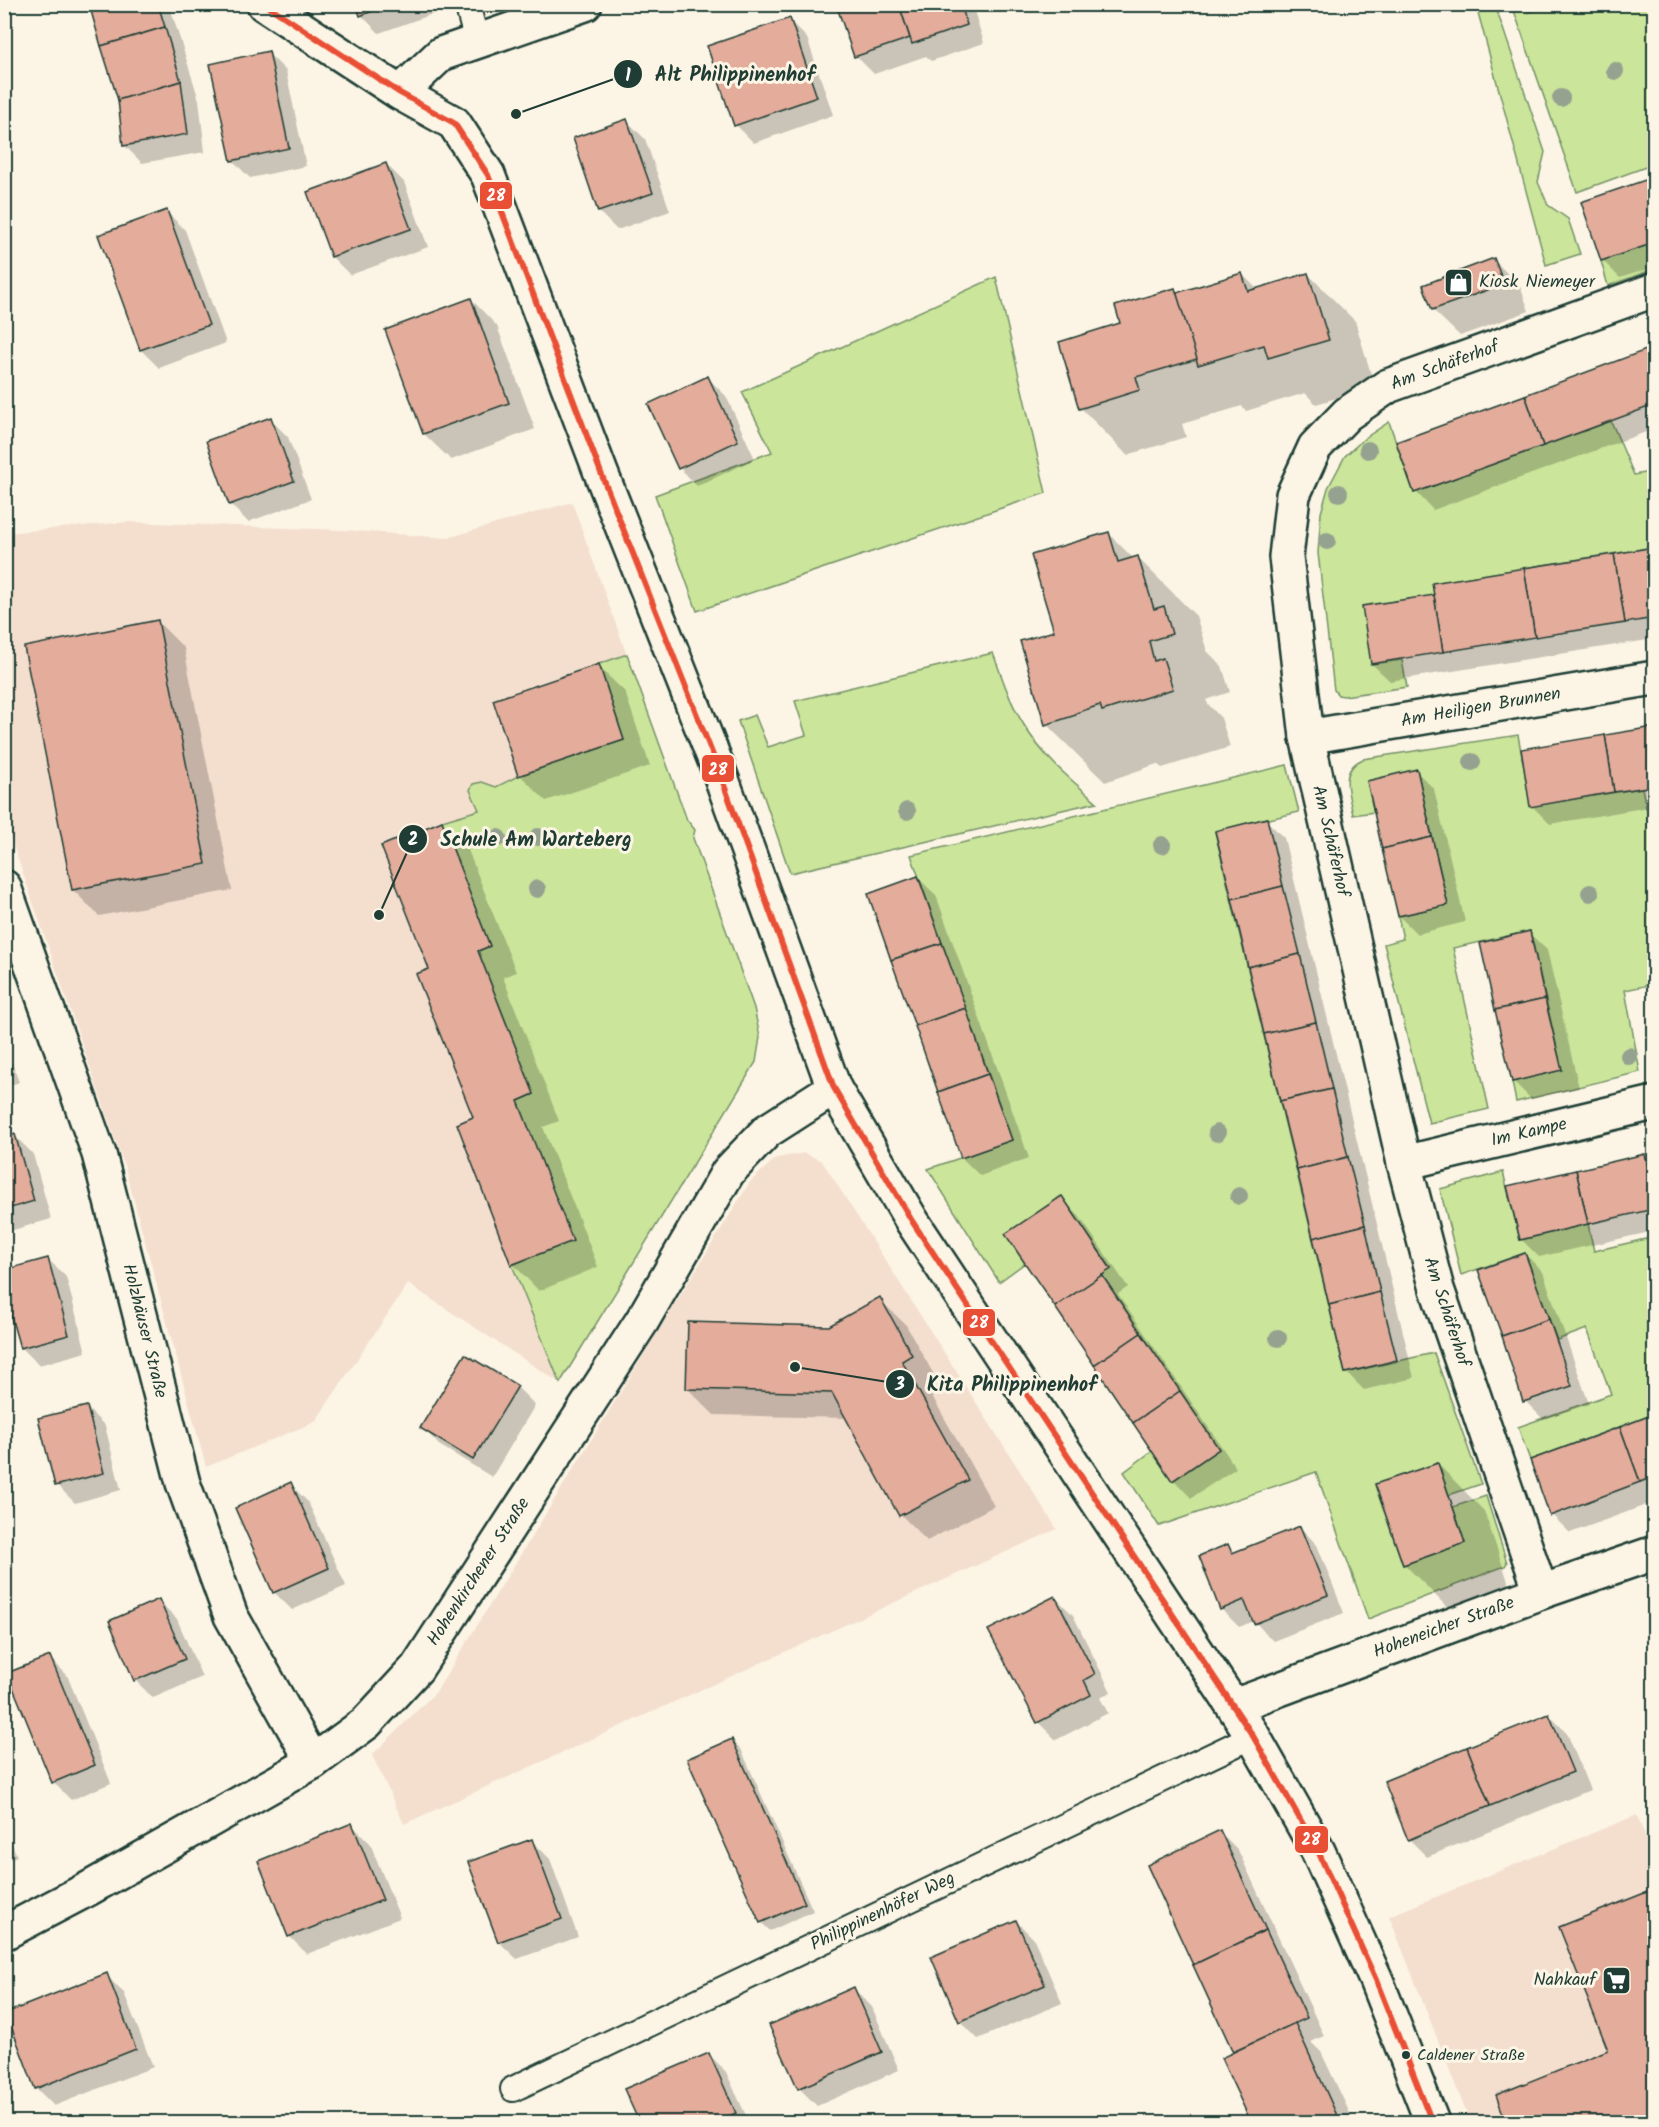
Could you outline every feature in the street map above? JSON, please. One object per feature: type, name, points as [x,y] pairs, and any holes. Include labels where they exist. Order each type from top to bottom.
[{"type":"street","points":[[264,4],[400,93],[454,123],[488,175],[601,473],[716,763],[834,1088],[912,1221],[1253,1736],[1318,1851],[1376,1980],[1432,2122]]},
{"type":"street","points":[[400,93],[441,54],[585,4]]},
{"type":"street","name":"Am Schäferhof","points":[[1541,1592],[1437,1289],[1404,1163],[1307,737],[1286,557],[1293,495],[1315,447],[1347,414],[1388,386],[1654,290]]},
{"type":"street","name":"Am Heiligen Brunnen","points":[[1307,737],[1654,678]]},
{"type":"street","name":"Holzhäuser Straße","points":[[4,887],[99,1154],[187,1494],[231,1616],[313,1762]]},
{"type":"street","name":"Hohenkirchener Straße","points":[[4,1933],[88,1889],[313,1762],[366,1723],[417,1668],[642,1321],[728,1172],[767,1131],[834,1088]]},
{"type":"street","name":"Im Kampe","points":[[1404,1163],[1654,1103]]},
{"type":"street","name":"Hoheneicher Straße","points":[[1234,1706],[1541,1592],[1654,1553]]},
{"type":"lane","points":[[467,4],[477,42]]},
{"type":"lane","name":"Philippinenhöfer Weg","points":[[513,2089],[1253,1736]]},
{"type":"shaded area","points":[[572,502],[754,1008],[760,1037],[756,1062],[560,1383],[408,1284],[315,1422],[206,1467],[125,1168],[5,822],[4,533],[128,522],[343,530],[447,538]]},
{"type":"shaded area","points":[[804,1153],[822,1161],[1057,1529],[404,1824],[372,1755],[436,1692],[750,1182],[776,1158]]},
{"type":"shaded area","points":[[1637,1815],[1654,1859],[1654,2122],[1470,2122],[1389,1916]]},
{"type":"green space","points":[[1476,5],[1495,5],[1545,152],[1538,182],[1548,205],[1568,219],[1580,254],[1546,265]]},
{"type":"green space","points":[[1512,5],[1654,5],[1654,164],[1577,192]]},
{"type":"green space","points":[[1654,243],[1654,269],[1608,286],[1601,261]]},
{"type":"green space","points":[[996,277],[1046,493],[697,611],[655,495],[772,452],[742,392]]},
{"type":"green space","points":[[1611,421],[1634,475],[1654,471],[1654,547],[1433,583],[1434,595],[1371,664],[1402,660],[1407,687],[1338,695],[1334,690],[1318,553],[1321,513],[1328,488],[1345,456],[1365,438],[1389,422],[1414,493]]},
{"type":"green space","points":[[993,653],[1019,717],[1031,736],[1057,766],[1097,802],[790,873],[738,721],[755,715],[768,747],[806,735],[795,701]]},
{"type":"green space","points":[[627,654],[687,820],[695,830],[693,838],[754,1008],[760,1037],[756,1062],[560,1383],[512,1265],[572,1240],[518,1101],[534,1094],[478,951],[490,946],[442,821],[479,810],[470,790],[473,784],[482,782],[496,787],[518,776],[624,740],[599,664]]},
{"type":"green space","points":[[1518,735],[1531,806],[1642,788],[1646,808],[1654,806],[1654,984],[1625,990],[1640,1072],[1516,1102],[1512,1082],[1562,1070],[1530,931],[1453,948],[1489,1109],[1429,1123],[1384,944],[1403,939],[1398,916],[1448,905],[1417,770],[1367,781],[1374,812],[1353,815],[1348,791],[1348,776],[1350,769],[1363,759]]},
{"type":"green space","points":[[1287,765],[1299,812],[1215,832],[1345,1373],[1434,1353],[1481,1484],[1449,1495],[1438,1463],[1375,1485],[1403,1565],[1465,1543],[1453,1507],[1486,1496],[1507,1563],[1505,1566],[1368,1619],[1316,1472],[1159,1526],[1124,1472],[1152,1451],[1173,1481],[1219,1449],[1102,1275],[1111,1268],[1061,1196],[1006,1234],[1025,1263],[999,1282],[928,1169],[1012,1140],[911,855]]},
{"type":"green space","points":[[1503,1172],[1520,1240],[1588,1224],[1594,1251],[1654,1237],[1654,1414],[1530,1460],[1518,1427],[1611,1394],[1587,1329],[1557,1340],[1525,1253],[1461,1275],[1440,1189]]},
{"type":"building","points":[[89,4],[158,4],[165,27],[101,46]]},
{"type":"building","points":[[356,4],[391,4],[360,16]]},
{"type":"building","points":[[836,4],[899,4],[910,38],[854,57]]},
{"type":"building","points":[[899,4],[961,4],[967,25],[912,44]]},
{"type":"building","points":[[790,18],[817,97],[734,126],[707,46]]},
{"type":"building","points":[[165,27],[181,81],[118,100],[101,46]]},
{"type":"building","points":[[269,51],[289,148],[231,161],[210,64]]},
{"type":"building","points":[[181,81],[188,134],[123,146],[118,100]]},
{"type":"building","points":[[627,119],[653,193],[598,212],[573,138]]},
{"type":"building","points":[[386,163],[411,229],[331,257],[307,192]]},
{"type":"building","points":[[1654,177],[1654,243],[1601,261],[1581,202]]},
{"type":"building","points":[[167,210],[209,325],[140,350],[98,235]]},
{"type":"building","points":[[1494,258],[1504,284],[1432,310],[1423,285]]},
{"type":"building","points":[[1242,273],[1248,291],[1308,273],[1329,340],[1268,358],[1264,345],[1198,365],[1176,293]]},
{"type":"building","points":[[1175,288],[1197,359],[1136,377],[1140,390],[1079,409],[1059,342],[1120,323],[1115,306]]},
{"type":"building","points":[[471,298],[509,403],[423,434],[385,330]]},
{"type":"building","points":[[1654,347],[1654,405],[1543,446],[1525,395]]},
{"type":"building","points":[[708,376],[738,441],[678,469],[648,404]]},
{"type":"building","points":[[1525,395],[1543,446],[1414,493],[1396,442]]},
{"type":"building","points":[[271,417],[294,481],[229,505],[206,441]]},
{"type":"building","points":[[1109,532],[1118,562],[1138,556],[1154,609],[1164,606],[1172,634],[1149,641],[1154,661],[1163,658],[1173,689],[1102,711],[1100,705],[1045,725],[1020,641],[1054,631],[1031,555]]},
{"type":"building","points":[[1654,547],[1654,618],[1625,623],[1614,554]]},
{"type":"building","points":[[1614,554],[1625,623],[1535,637],[1524,568]]},
{"type":"building","points":[[1524,568],[1535,637],[1443,652],[1432,583]]},
{"type":"building","points":[[1434,595],[1443,652],[1371,664],[1362,606]]},
{"type":"building","points":[[158,620],[206,864],[72,890],[24,647]]},
{"type":"building","points":[[599,664],[624,740],[518,776],[493,700]]},
{"type":"building","points":[[1654,727],[1654,786],[1614,792],[1605,735]]},
{"type":"building","points":[[1605,735],[1614,792],[1530,807],[1521,749]]},
{"type":"building","points":[[1417,769],[1432,837],[1382,849],[1367,781]]},
{"type":"building","points":[[1267,818],[1283,886],[1232,899],[1215,831]]},
{"type":"building","points":[[442,821],[490,946],[478,951],[534,1094],[518,1101],[573,1241],[511,1265],[457,1124],[473,1117],[416,974],[429,969],[381,846]]},
{"type":"building","points":[[1432,837],[1448,905],[1398,916],[1382,849]]},
{"type":"building","points":[[918,876],[942,943],[891,960],[868,894]]},
{"type":"building","points":[[1283,886],[1300,954],[1248,967],[1232,899]]},
{"type":"building","points":[[1530,931],[1545,999],[1495,1010],[1480,943]]},
{"type":"building","points":[[942,943],[966,1008],[915,1026],[891,960]]},
{"type":"building","points":[[1300,954],[1316,1022],[1264,1034],[1248,967]]},
{"type":"building","points":[[1545,999],[1562,1070],[1512,1082],[1495,1010]]},
{"type":"building","points":[[966,1008],[988,1074],[938,1092],[915,1026]]},
{"type":"building","points":[[1316,1022],[1332,1089],[1280,1101],[1264,1034]]},
{"type":"building","points":[[988,1074],[1012,1140],[961,1158],[938,1092]]},
{"type":"building","points":[[1332,1089],[1348,1157],[1297,1170],[1280,1101]]},
{"type":"building","points":[[15,1134],[34,1201],[4,1210],[4,1137]]},
{"type":"building","points":[[1645,1154],[1654,1194],[1654,1209],[1588,1224],[1576,1170]]},
{"type":"building","points":[[1348,1157],[1365,1225],[1313,1238],[1297,1170]]},
{"type":"building","points":[[1576,1170],[1588,1224],[1520,1240],[1507,1186]]},
{"type":"building","points":[[1062,1196],[1111,1269],[1055,1307],[1005,1234]]},
{"type":"building","points":[[1365,1225],[1380,1292],[1329,1305],[1313,1238]]},
{"type":"building","points":[[1525,1253],[1549,1319],[1502,1336],[1478,1270]]},
{"type":"building","points":[[48,1258],[69,1335],[20,1348],[4,1292],[4,1270]]},
{"type":"building","points":[[1102,1275],[1141,1333],[1094,1365],[1055,1307]]},
{"type":"building","points":[[1380,1292],[1397,1360],[1345,1373],[1329,1305]]},
{"type":"building","points":[[880,1297],[912,1355],[902,1361],[968,1480],[899,1516],[832,1393],[686,1389],[688,1322],[829,1326]]},
{"type":"building","points":[[1549,1319],[1572,1386],[1523,1402],[1502,1336]]},
{"type":"building","points":[[1141,1333],[1180,1391],[1133,1423],[1094,1365]]},
{"type":"building","points":[[465,1354],[518,1386],[473,1460],[420,1428]]},
{"type":"building","points":[[1180,1391],[1219,1449],[1172,1481],[1133,1423]]},
{"type":"building","points":[[87,1406],[104,1473],[55,1486],[38,1418]]},
{"type":"building","points":[[1654,1414],[1654,1477],[1640,1482],[1620,1427]]},
{"type":"building","points":[[1620,1427],[1640,1482],[1550,1516],[1530,1460]]},
{"type":"building","points":[[1438,1463],[1465,1543],[1403,1565],[1375,1484]]},
{"type":"building","points":[[291,1482],[329,1568],[273,1593],[235,1508]]},
{"type":"building","points":[[1300,1526],[1328,1595],[1254,1624],[1244,1600],[1220,1610],[1199,1556],[1228,1544],[1232,1553]]},
{"type":"building","points":[[1055,1596],[1095,1674],[1084,1680],[1091,1695],[1037,1723],[988,1630]]},
{"type":"building","points":[[159,1599],[185,1659],[134,1681],[109,1621]]},
{"type":"building","points":[[50,1656],[95,1765],[52,1783],[7,1673]]},
{"type":"building","points":[[1549,1714],[1573,1772],[1490,1806],[1467,1747]]},
{"type":"building","points":[[732,1739],[805,1903],[760,1923],[687,1759]]},
{"type":"building","points":[[1467,1747],[1490,1806],[1408,1840],[1384,1781]]},
{"type":"building","points":[[352,1823],[383,1900],[288,1937],[258,1861]]},
{"type":"building","points":[[1220,1830],[1266,1930],[1193,1965],[1147,1865]]},
{"type":"building","points":[[532,1839],[562,1919],[498,1942],[468,1862]]},
{"type":"building","name":"Nahkauf","points":[[1652,1890],[1654,1895],[1654,2122],[1647,2122],[1644,2115],[1624,2122],[1506,2122],[1496,2095],[1608,2050],[1559,1927]]},
{"type":"building","points":[[1016,1920],[1045,1985],[959,2022],[931,1957]]},
{"type":"building","points":[[1266,1930],[1307,2018],[1233,2052],[1193,1965]]},
{"type":"building","points":[[107,1973],[136,2049],[35,2089],[6,2013]]},
{"type":"building","points":[[854,1987],[882,2052],[798,2089],[769,2025]]},
{"type":"building","points":[[1295,2023],[1340,2122],[1251,2122],[1221,2058]]},
{"type":"building","points":[[709,2053],[736,2113],[715,2122],[639,2122],[624,2089]]},
{"type":"transit line","name":"28","points":[[265,4],[400,93],[454,123],[488,175],[601,473],[716,763],[834,1088],[912,1221],[1253,1736],[1318,1851],[1376,1980],[1432,2122]]},
{"type":"place","name":"Alt Philippinenhof","points":[[516,114]]},
{"type":"place","name":"Kiosk Niemeyer","points":[[1458,282]]},
{"type":"place","name":"Schule Am Warteberg","points":[[379,915]]},
{"type":"place","name":"Kita Philippinenhof","points":[[795,1367]]},
{"type":"place","name":"Nahkauf","points":[[1617,1980]]},
{"type":"place","name":"Caldener Straße","points":[[1406,2055]]}]
